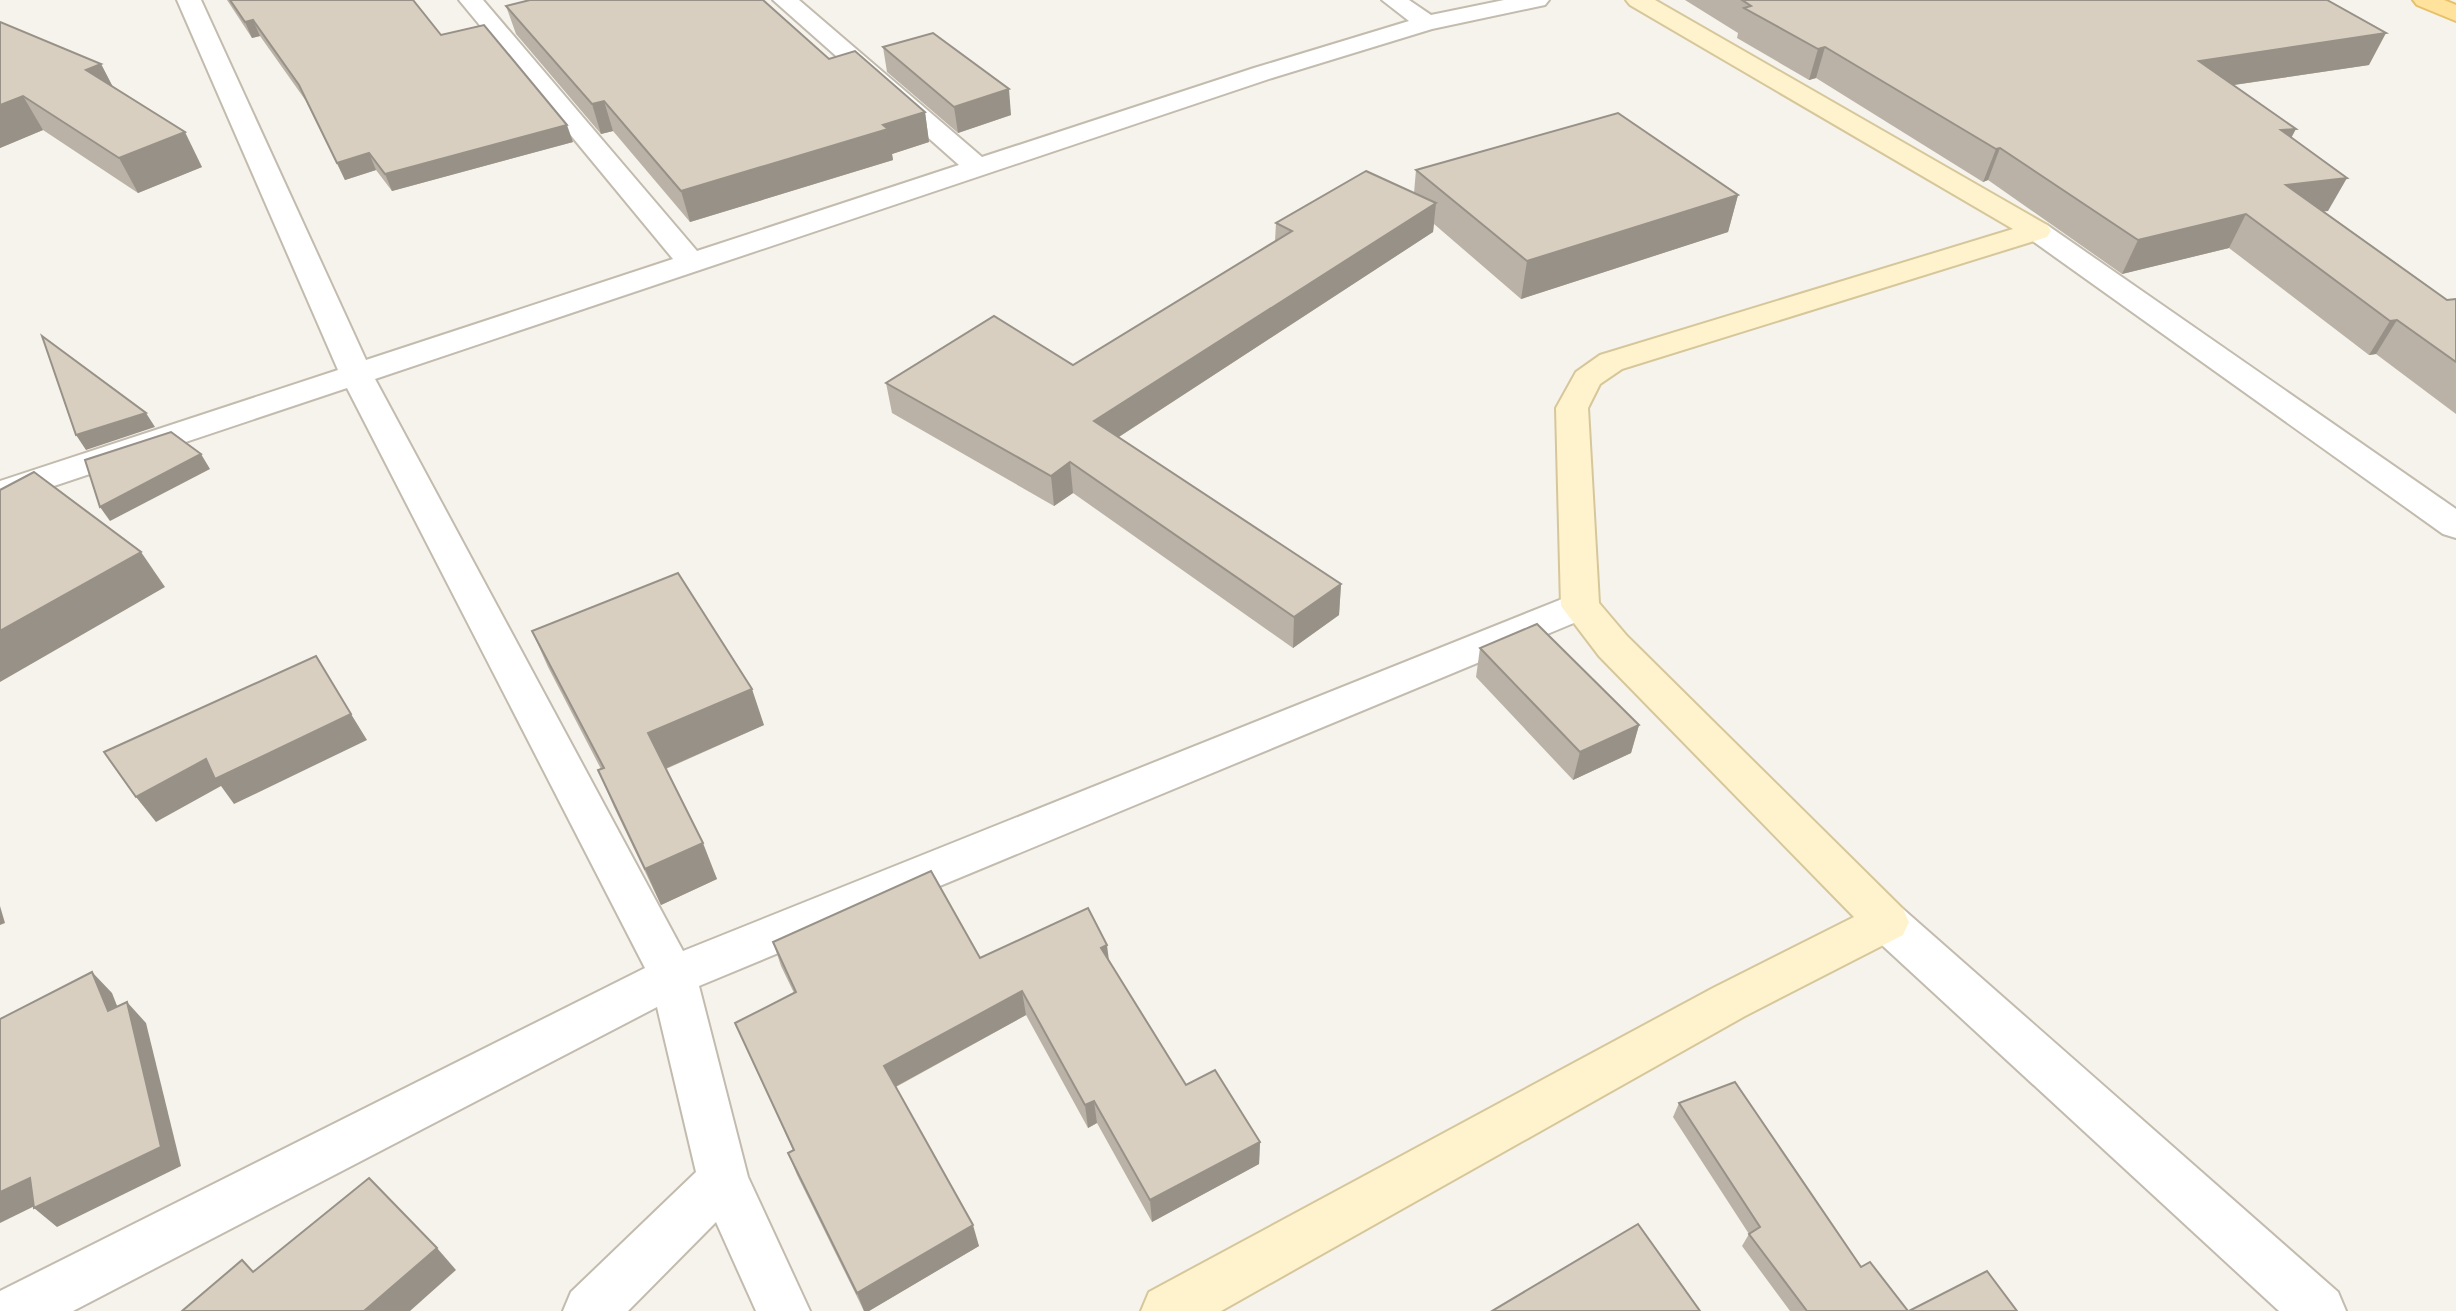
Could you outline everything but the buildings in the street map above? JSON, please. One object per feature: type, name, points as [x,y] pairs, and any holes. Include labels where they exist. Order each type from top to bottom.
[{"type":"main road","points":[[1638,0],[2036,231]]},
{"type":"main road","points":[[2425,0],[2456,14]]},
{"type":"main road","points":[[1168,1311],[1729,1002],[1887,922],[1613,646],[1580,606],[1572,408],[1587,379],[1611,362],[2036,231]]},
{"type":"street","points":[[189,0],[357,376],[673,976],[723,1180],[783,1311]]},
{"type":"street","points":[[471,0],[692,264]]},
{"type":"street","points":[[785,0],[979,169]]},
{"type":"street","points":[[1394,0],[1427,23]]},
{"type":"street","points":[[0,493],[1263,73],[1427,23],[1537,0]]},
{"type":"street","points":[[2036,231],[2456,526]]},
{"type":"street","points":[[17,1311],[673,976],[1580,606]]},
{"type":"street","points":[[1887,922],[2319,1311]]},
{"type":"street","points":[[590,1311],[723,1180]]}]
